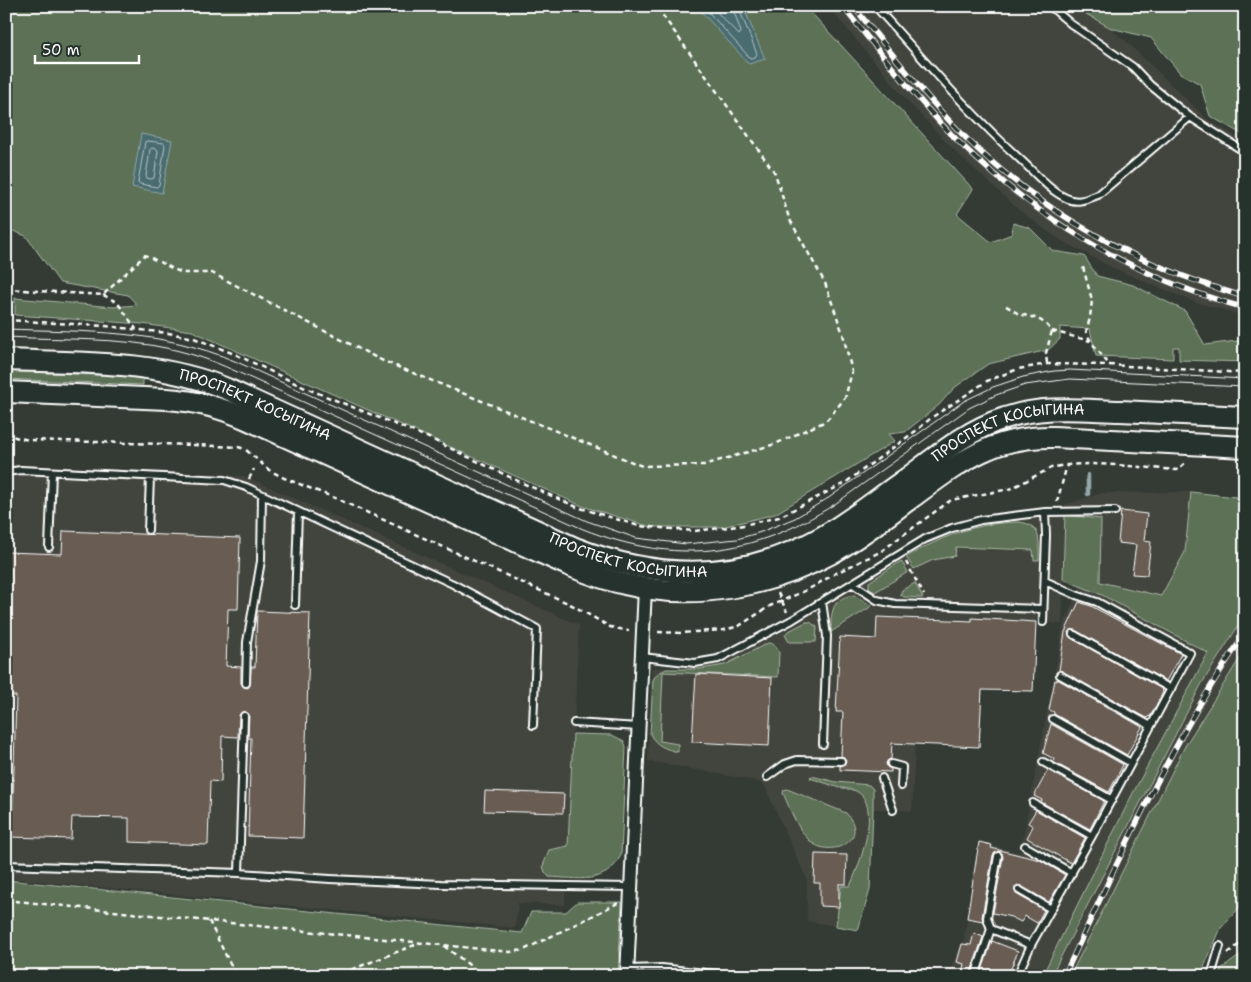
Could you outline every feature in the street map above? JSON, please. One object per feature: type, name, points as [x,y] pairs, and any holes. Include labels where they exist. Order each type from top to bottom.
[{"type":"main road","name":"ПРОСПЕКТ КОСЫГИНА","points":[[6,360],[138,366],[194,377],[227,389],[584,552],[630,566],[658,571],[714,571],[743,567],[797,550],[846,522],[968,435],[991,423],[1016,414],[1055,409],[1245,417]]},
{"type":"main road","name":"ПРОСПЕКТ КОСЫГИНА","points":[[6,392],[167,398],[219,409],[258,424],[596,576],[645,588],[686,591],[716,590],[747,585],[776,578],[804,567],[832,553],[857,537],[964,460],[985,449],[1007,442],[1030,438],[1054,437],[1245,447]]},
{"type":"street","points":[[627,972],[645,588]]},
{"type":"lane","points":[[875,6],[991,133],[1051,187],[1066,198],[1080,202],[1098,195],[1190,117]]},
{"type":"lane","points":[[1050,6],[1071,24],[1133,67],[1150,85],[1190,117],[1245,152]]},
{"type":"lane","points":[[6,472],[21,470],[224,480],[246,487],[453,584],[537,628],[533,725]]},
{"type":"lane","points":[[49,547],[52,472]]},
{"type":"lane","points":[[148,530],[150,477]]},
{"type":"lane","points":[[246,683],[247,642],[261,561],[262,495]]},
{"type":"lane","points":[[642,657],[695,663],[718,659],[792,620],[925,539],[952,528],[981,520],[1054,511],[1116,511]]},
{"type":"lane","points":[[296,605],[298,512]]},
{"type":"lane","points":[[1043,622],[1045,512]]},
{"type":"lane","points":[[1017,976],[1051,909],[1112,800],[1190,653],[1097,602],[1076,596],[1045,581]]},
{"type":"lane","points":[[853,584],[877,600],[895,604],[1043,610]]},
{"type":"lane","points":[[822,602],[827,636],[823,744]]},
{"type":"lane","points":[[1072,634],[1171,689]]},
{"type":"lane","points":[[1060,675],[1151,726]]},
{"type":"lane","points":[[239,873],[244,716]]},
{"type":"lane","points":[[1053,719],[1131,763]]},
{"type":"lane","points":[[574,723],[639,726]]},
{"type":"lane","points":[[767,777],[785,764],[797,760],[841,761]]},
{"type":"lane","points":[[1044,762],[1112,800]]},
{"type":"lane","points":[[891,764],[902,767],[901,786]]},
{"type":"lane","points":[[882,778],[893,810]]},
{"type":"lane","points":[[1033,803],[1092,836]]},
{"type":"lane","points":[[1025,846],[1072,872]]},
{"type":"lane","points":[[976,976],[991,930],[987,918],[998,856]]},
{"type":"lane","points":[[6,865],[239,873],[330,880],[631,892]]},
{"type":"lane","points":[[1019,890],[1051,909]]},
{"type":"lane","points":[[991,930],[1032,945]]},
{"type":"lane","points":[[1210,976],[1220,946]]},
{"type":"lane","points":[[627,972],[662,968],[686,974],[733,976]]},
{"type":"lane","points":[[794,976],[808,974],[819,976]]},
{"type":"path","points":[[103,295],[146,255],[182,273],[212,273],[382,360],[642,466],[704,465],[775,444],[826,421],[844,398],[852,372],[843,334],[825,283],[789,218],[774,173],[656,6]]},
{"type":"path","points":[[1083,267],[1092,300],[1086,332],[1090,341],[1100,350],[1109,365]]},
{"type":"path","points":[[6,289],[103,295],[117,302],[136,329]]},
{"type":"path","points":[[1006,306],[1017,313],[1043,321],[1052,331],[1090,341]]},
{"type":"path","points":[[6,320],[136,329],[168,333],[214,345],[303,388],[429,438],[518,481],[590,512],[639,526],[694,531],[730,528],[779,517],[845,483],[931,418],[987,381],[1018,369],[1048,364],[1245,372]]},
{"type":"path","points":[[1048,364],[1046,353],[1052,331]]},
{"type":"path","points":[[6,431],[15,437],[29,440],[238,447],[245,449],[269,470],[284,478],[335,498],[572,605],[610,627],[629,631]]},
{"type":"path","points":[[1054,511],[1068,466]]},
{"type":"path","points":[[890,537],[930,606]]},
{"type":"path","points":[[778,593],[792,620]]},
{"type":"path","points":[[6,900],[503,952],[518,951],[631,892]]},
{"type":"path","points":[[210,921],[236,976]]},
{"type":"path","points":[[335,976],[421,943]]},
{"type":"path","points":[[443,945],[484,976]]},
{"type":"shaded area","points":[[828,6],[1081,6],[1127,42],[1208,120],[1245,141],[1245,316],[1195,302],[1109,266],[1057,238],[1020,211],[956,152],[909,103]]},
{"type":"shaded area","points":[[6,464],[244,476],[579,625],[565,905],[518,903],[515,928],[6,878]]},
{"type":"shaded area","points":[[1191,492],[1185,552],[1161,596],[1100,582],[1100,519],[1065,516],[1064,505],[1102,493]]},
{"type":"shaded area","points":[[1065,516],[1062,624],[1036,622],[1034,692],[983,690],[980,747],[915,744],[912,811],[874,809],[870,889],[858,930],[807,921],[807,880],[764,785],[757,781],[648,761],[652,668],[695,668],[724,662],[792,627],[927,542],[952,532],[982,523]]},
{"type":"shaded area","points":[[1080,586],[1102,595],[1208,653],[1133,793],[1042,976],[947,976],[964,938],[979,842],[1020,853],[1064,624]]},
{"type":"shaded area","points":[[1245,615],[1245,650],[1185,746],[1070,976],[1051,976],[1201,685]]},
{"type":"green space","points":[[6,6],[805,6],[973,189],[957,214],[991,242],[1012,234],[1013,223],[1030,228],[1053,251],[1084,256],[1097,276],[1133,285],[1185,311],[1205,345],[1245,340],[1245,362],[1179,360],[1179,347],[1173,347],[1173,359],[1096,356],[1090,329],[1060,327],[1060,339],[1048,350],[988,364],[954,388],[939,405],[905,432],[889,434],[895,441],[775,514],[722,527],[651,527],[582,506],[192,331],[142,324],[15,315],[15,298],[113,307],[137,305],[128,295],[60,283],[26,236],[6,228]]},
{"type":"green space","points":[[1072,6],[1245,6],[1245,136],[1210,116],[1200,84],[1180,73],[1151,38],[1111,28]]},
{"type":"green space","points":[[6,371],[143,377],[143,385],[6,379]]},
{"type":"green space","points":[[1191,492],[1245,498],[1245,615],[1201,685],[1051,976],[1042,976],[1133,793],[1208,653],[1102,595],[1063,579],[1065,515],[1101,519],[1100,582],[1161,596],[1185,552]]},
{"type":"green space","points":[[1016,522],[1031,525],[1035,529],[1039,539],[1039,560],[1034,560],[1033,550],[956,547],[955,556],[933,560],[914,569],[906,557],[962,531],[990,524]]},
{"type":"green space","points":[[901,561],[908,572],[875,592],[869,589],[869,582]]},
{"type":"green space","points":[[915,583],[923,598],[900,595],[902,590]]},
{"type":"green space","points":[[854,595],[872,606],[831,632],[831,619],[834,607],[841,599]]},
{"type":"green space","points":[[806,622],[810,622],[817,627],[816,642],[789,642],[785,635],[787,632]]},
{"type":"green space","points":[[768,643],[773,644],[779,651],[778,677],[663,672],[660,741],[678,744],[678,752],[665,748],[655,741],[650,734],[653,680],[657,674],[666,669],[700,669],[725,665]]},
{"type":"green space","points":[[1245,650],[1245,901],[1221,928],[1200,976],[1070,976],[1185,746]]},
{"type":"green space","points":[[573,734],[612,735],[624,741],[626,747],[621,855],[608,872],[599,876],[581,879],[549,877],[543,866],[549,850],[568,846]]},
{"type":"green space","points":[[811,776],[836,782],[869,785],[873,789],[870,890],[858,930],[836,926],[841,886],[850,886],[863,851],[868,822],[868,809],[864,798],[856,791],[810,778]]},
{"type":"green space","points":[[787,789],[846,813],[853,823],[854,832],[851,839],[844,845],[836,848],[818,846],[810,841],[801,831],[791,812],[783,793]]},
{"type":"green space","points":[[6,880],[522,933],[531,912],[566,912],[577,902],[622,902],[618,976],[6,976]]},
{"type":"green space","points":[[1245,952],[1245,976],[1219,976],[1221,969]]},
{"type":"water","points":[[696,6],[743,6],[765,59],[749,64]]},
{"type":"water","points":[[141,134],[172,140],[162,193],[132,187]]},
{"type":"building","points":[[1121,511],[1147,514],[1144,541],[1151,542],[1147,575],[1132,574],[1136,545],[1118,543]]},
{"type":"building","points":[[63,531],[240,538],[238,609],[228,609],[226,666],[241,667],[241,683],[244,687],[248,688],[250,685],[251,667],[255,667],[257,611],[310,613],[303,838],[248,836],[251,738],[248,738],[249,714],[244,711],[239,715],[238,737],[222,736],[221,782],[210,781],[208,845],[129,842],[129,818],[72,817],[71,839],[12,837],[16,696],[6,696],[6,552],[62,554]]},
{"type":"building","points":[[1079,602],[1091,606],[1181,654],[1166,681],[1075,630],[1068,632],[1071,638],[1162,689],[1163,692],[1150,717],[1147,718],[1059,670],[1065,632]]},
{"type":"building","points":[[877,617],[972,621],[972,618],[1036,622],[1033,691],[982,690],[979,747],[892,743],[891,759],[886,763],[891,772],[840,770],[840,766],[844,765],[846,761],[841,756],[843,712],[836,712],[840,637],[876,639]]},
{"type":"building","points":[[696,674],[772,678],[769,746],[692,742]]},
{"type":"building","points":[[1057,679],[1142,727],[1127,755],[1049,710],[1055,680],[1057,681]]},
{"type":"building","points":[[1051,724],[1123,765],[1109,792],[1053,762],[1054,759],[1043,753]]},
{"type":"building","points":[[1048,770],[1104,801],[1090,829],[1041,802],[1042,800],[1034,796]]},
{"type":"building","points":[[485,791],[564,794],[563,813],[484,811]]},
{"type":"building","points":[[1036,810],[1085,838],[1071,863],[1027,838],[1033,826],[1028,823]]},
{"type":"building","points":[[979,842],[992,845],[991,848],[1040,860],[1065,875],[1049,902],[1021,886],[1017,885],[1015,888],[1016,894],[1044,910],[1037,923],[1025,916],[1021,922],[1011,917],[993,913],[1003,857],[1002,853],[998,851],[993,855],[982,917],[983,921],[967,918]]},
{"type":"building","points":[[815,854],[847,855],[846,884],[839,884],[839,907],[820,906],[820,883],[814,883]]},
{"type":"building","points":[[974,933],[983,937],[970,975],[962,973],[964,964],[957,962],[962,944],[971,945]]},
{"type":"building","points":[[992,941],[1018,951],[1008,976],[980,976]]},
{"type":"waterway","points":[[1088,475],[1088,494]]},
{"type":"tram line","points":[[6,329],[123,334],[180,343],[208,351],[237,362],[587,521],[636,538],[686,544],[737,539],[761,532],[795,518],[830,497],[964,401],[993,387],[1023,377],[1070,370],[1245,379]]},
{"type":"tram line","points":[[6,337],[131,342],[195,355],[233,370],[583,529],[650,548],[681,551],[712,550],[743,545],[774,535],[804,522],[835,504],[969,408],[996,395],[1025,385],[1070,379],[1245,387]]},
{"type":"railway","points":[[842,6],[901,78],[947,130],[994,174],[1026,200],[1059,224],[1129,264],[1205,296],[1245,308]]},
{"type":"railway","points":[[853,6],[908,74],[967,139],[997,167],[1029,192],[1062,215],[1131,254],[1168,270],[1245,297]]},
{"type":"railway","points":[[1064,976],[1147,801],[1193,716],[1245,634]]}]
